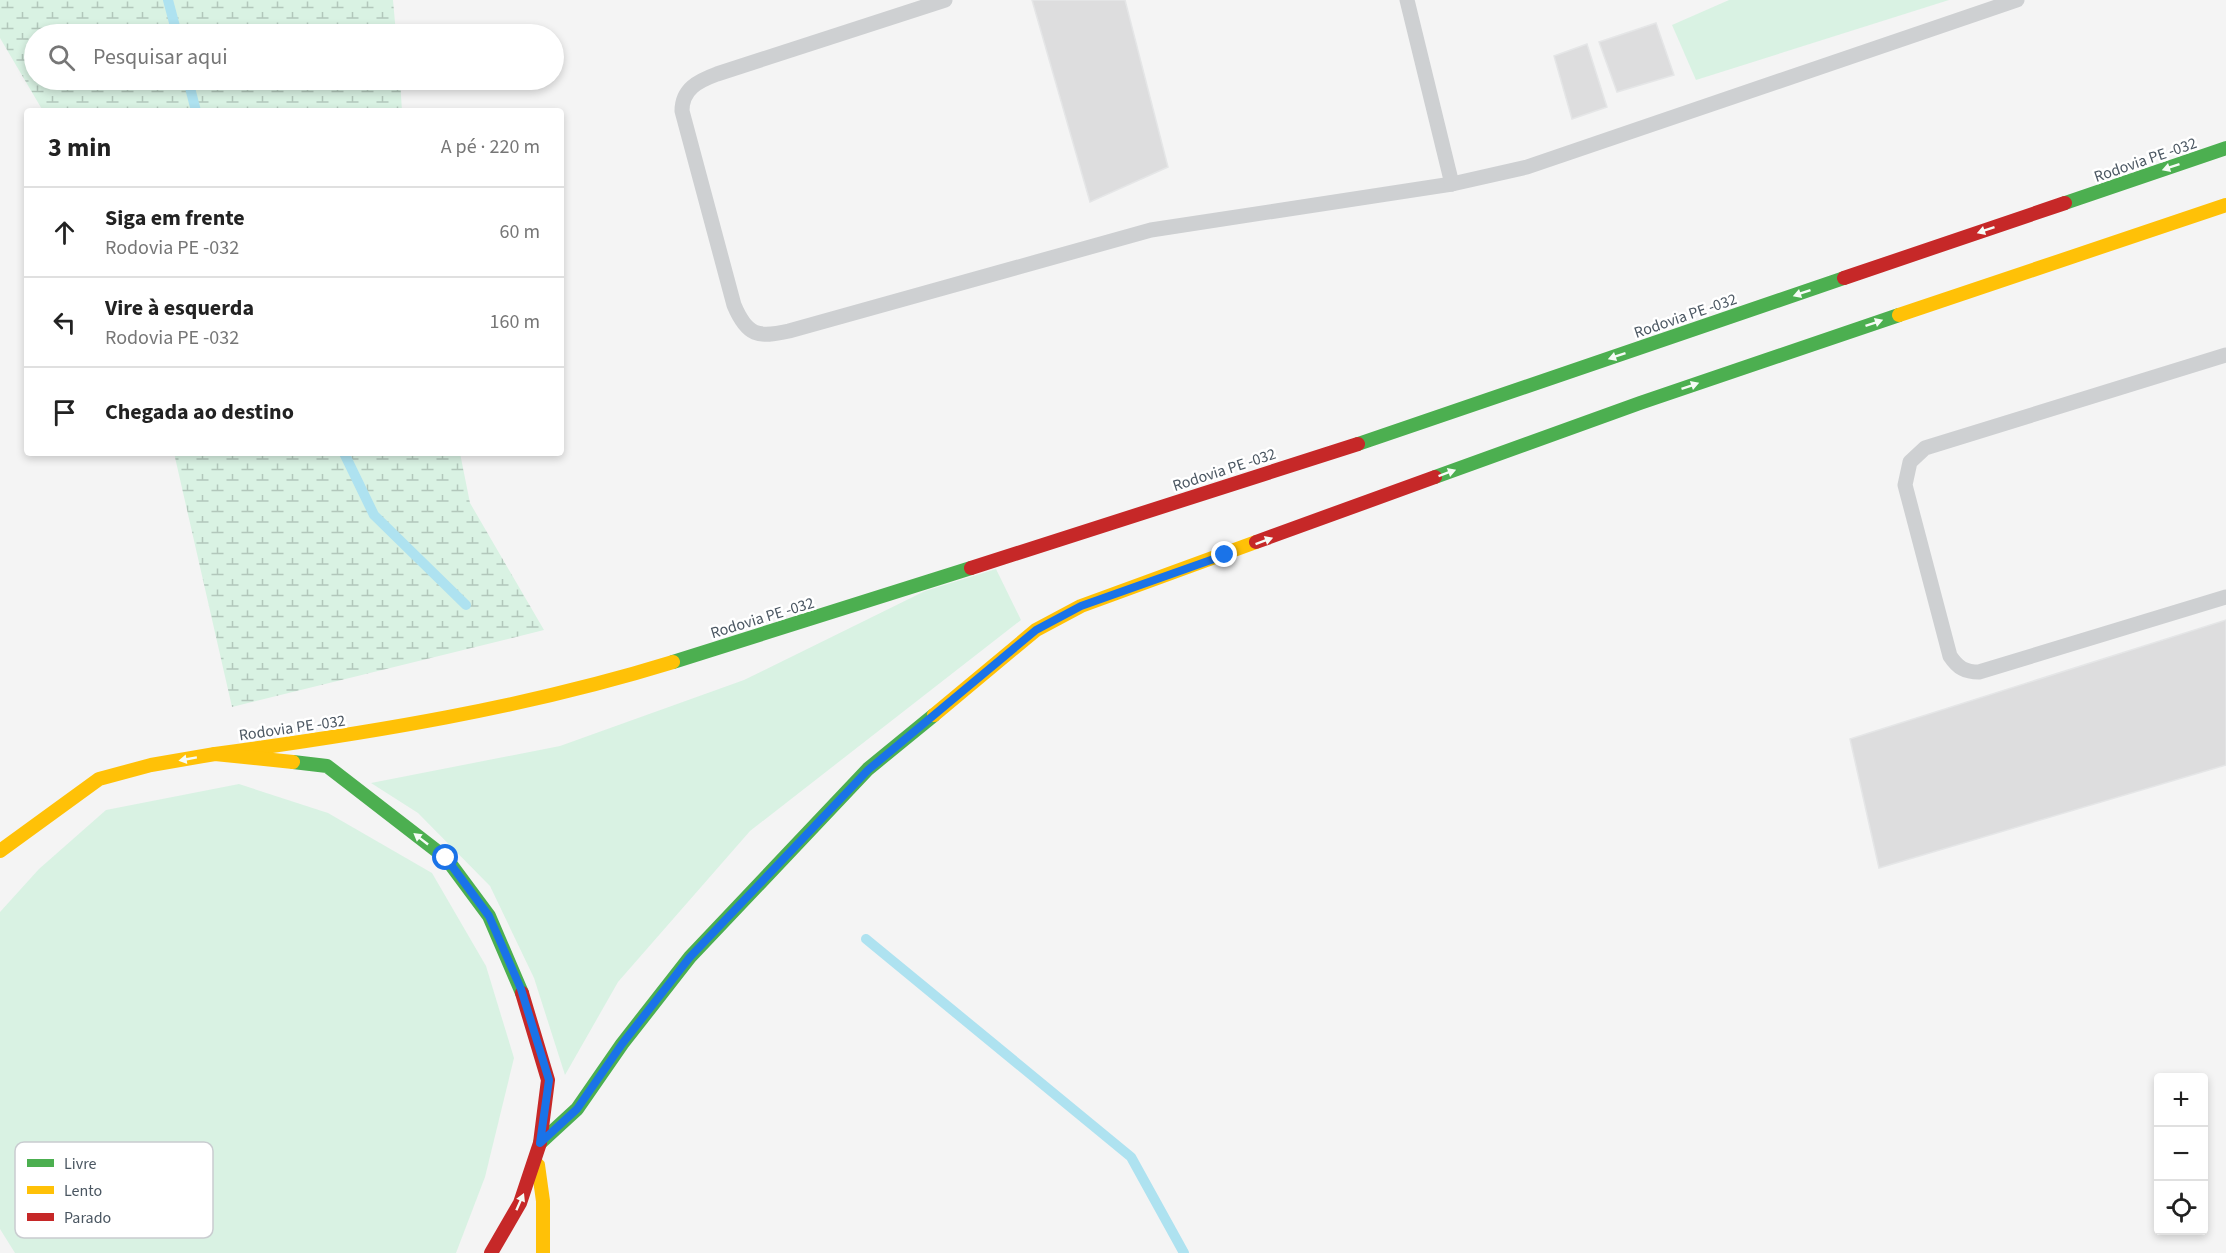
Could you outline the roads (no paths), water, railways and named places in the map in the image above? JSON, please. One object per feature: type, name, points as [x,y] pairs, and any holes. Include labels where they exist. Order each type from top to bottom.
[{"type":"main road","name":"Rodovia PE -032","points":[[1,848],[99,779],[151,765],[215,754],[369,733],[592,687],[910,588],[1357,444],[2226,148]]},
{"type":"main road","name":"Rodovia PE -032","points":[[538,1148],[577,1109],[622,1044],[690,957],[868,770],[1036,630],[1081,606],[1640,403],[2226,205]]},
{"type":"main road","name":"Rodovia PE -032","points":[[215,754],[327,766],[446,858],[489,916],[521,989],[549,1080],[538,1148],[520,1203],[491,1253]]},
{"type":"main road","name":"Rodovia PE -032","points":[[538,1148],[543,1200],[543,1253]]},
{"type":"lane","points":[[945,0],[717,74],[699,81],[686,92],[682,101],[682,111],[734,305],[740,319],[755,333],[765,336],[789,331],[1150,230],[1452,184],[1527,167],[2017,0]]},
{"type":"lane","points":[[1407,0],[1452,184]]},
{"type":"lane","points":[[2226,355],[1925,447],[1910,462],[1905,485],[1950,656],[1956,666],[1969,672],[1979,672],[2226,597]]},
{"type":"waterway","points":[[168,0],[174,24]]},
{"type":"waterway","points":[[191,90],[195,108]]},
{"type":"waterway","points":[[345,456],[374,515],[466,605]]},
{"type":"waterway","points":[[866,939],[1131,1157],[1184,1253]]}]
